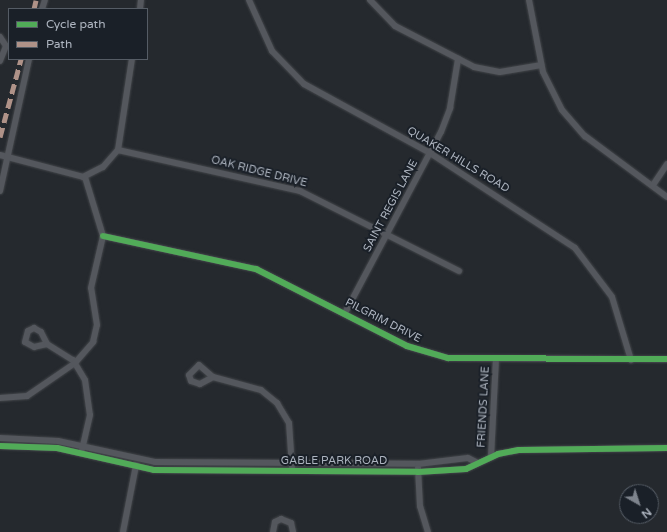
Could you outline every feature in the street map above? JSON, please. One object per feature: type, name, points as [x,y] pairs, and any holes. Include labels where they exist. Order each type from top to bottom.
[{"type":"street","name":"QUAKER HILLS ROAD","points":[[249,0],[266,41],[298,79],[324,97],[430,153],[551,229],[586,259],[612,296],[631,360]]},
{"type":"street","points":[[370,0],[395,26],[458,59],[492,72],[541,65]]},
{"type":"street","points":[[529,0],[541,65],[552,94],[573,124],[667,197]]},
{"type":"street","points":[[0,37],[6,46],[0,61]]},
{"type":"street","name":"SAINT REGIS LANE","points":[[345,313],[430,153],[450,108],[458,59]]},
{"type":"street","points":[[0,191],[3,156],[29,60]]},
{"type":"street","points":[[3,156],[85,177],[103,167],[118,150],[132,60]]},
{"type":"street","name":"OAK RIDGE DRIVE","points":[[118,150],[300,191],[459,271]]},
{"type":"street","points":[[653,185],[667,164]]},
{"type":"street","points":[[0,398],[27,396],[75,363],[89,348],[95,334],[91,288],[102,236],[85,177]]},
{"type":"street","name":"PILGRIM DRIVE","points":[[102,236],[256,269],[422,352],[458,359],[667,359]]},
{"type":"street","points":[[48,344],[75,363],[85,380],[91,402],[81,454]]},
{"type":"street","name":"FRIENDS LANE","points":[[491,457],[496,359]]},
{"type":"street","points":[[213,377],[257,388],[278,403],[289,423],[292,471]]},
{"type":"street","name":"GABLE PARK ROAD","points":[[0,438],[38,438],[83,446],[136,460],[418,464],[468,458],[478,462]]},
{"type":"street","name":"GABLE PARK ROAD","points":[[0,446],[38,446],[81,454],[135,467],[292,471],[418,472],[466,469],[491,457],[519,450],[667,448]]},
{"type":"street","points":[[123,532],[136,460]]},
{"type":"street","points":[[418,464],[420,506],[428,532]]},
{"type":"street","points":[[273,532],[275,522],[281,519],[291,523],[293,532]]},
{"type":"marked path","points":[[34,8],[36,0]]},
{"type":"marked path","points":[[0,137],[21,60]]},
{"type":"cycle path","points":[[103,236],[256,269],[407,346],[448,358],[667,359]]},
{"type":"cycle path","points":[[0,446],[57,448],[154,470],[418,472],[466,469],[498,454],[519,450],[667,448]]}]
